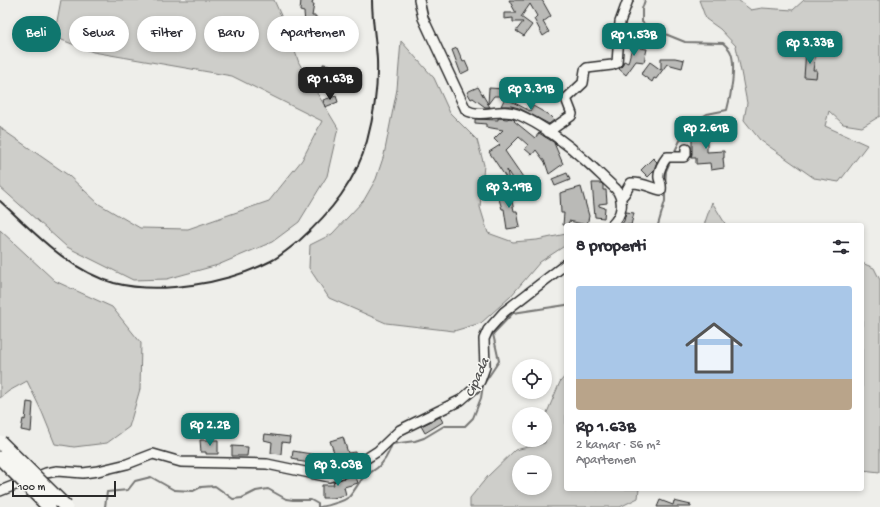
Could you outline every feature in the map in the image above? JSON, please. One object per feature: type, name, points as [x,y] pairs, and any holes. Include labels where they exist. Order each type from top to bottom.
[{"type":"highway","points":[[0,442],[66,507]]},
{"type":"highway","points":[[0,458],[49,507]]},
{"type":"street","points":[[419,0],[424,18],[466,110],[472,113],[482,114],[492,112],[515,113],[530,120],[548,132],[589,163],[616,189],[621,197],[621,210],[614,223]]},
{"type":"street","points":[[548,132],[571,116],[567,98],[583,83],[585,70],[587,68],[616,63],[620,22],[628,0]]},
{"type":"street","points":[[621,197],[625,194],[631,183],[645,185],[661,190],[659,172],[664,160],[672,157],[684,157],[686,154],[686,149]]},
{"type":"street","points":[[0,491],[46,473],[57,471],[83,473],[98,471],[127,464],[153,454],[181,462],[267,464],[329,477],[345,472],[378,451],[400,430],[461,400],[476,387],[485,367],[484,339],[488,330],[504,312],[564,266]]},
{"type":"shaded area","points":[[61,0],[274,0],[281,16],[267,16],[267,52],[295,52],[299,63],[338,128],[327,176],[299,222],[272,242],[218,265],[167,279],[133,280],[67,247],[0,187],[0,126],[3,130],[68,175],[99,204],[140,228],[188,229],[269,201],[302,160],[322,121],[232,76],[93,52],[129,52],[129,16],[69,16],[69,43],[61,40],[61,16],[58,16]]},
{"type":"shaded area","points":[[699,0],[738,0],[751,10],[762,8],[793,10],[804,0],[880,0],[880,116],[862,127],[843,124],[829,111],[825,126],[867,145],[839,182],[814,178],[760,140],[744,120],[747,103],[736,46],[720,29],[706,19]]},
{"type":"shaded area","points":[[401,41],[434,78],[450,113],[477,140],[484,165],[480,207],[488,233],[513,242],[537,240],[564,234],[564,246],[540,262],[510,297],[481,323],[454,331],[386,323],[329,298],[309,268],[310,245],[332,234],[364,200],[376,179],[384,155],[397,89]]},
{"type":"shaded area","points":[[712,202],[725,223],[705,223]]},
{"type":"shaded area","points":[[0,230],[55,281],[112,307],[141,343],[140,389],[129,427],[107,443],[74,447],[55,444],[27,381],[0,398]]},
{"type":"shaded area","points":[[864,264],[874,268],[880,280],[880,472],[864,470]]},
{"type":"shaded area","points":[[564,377],[564,491],[639,491],[638,498],[620,507],[470,507],[470,498],[488,476],[515,450],[528,447],[552,447],[552,407],[549,407],[560,382]]},
{"type":"building","points":[[301,0],[313,0],[312,4],[314,4],[312,16],[304,16],[304,12],[300,11]]},
{"type":"building","points":[[509,0],[542,0],[551,16],[543,22],[549,32],[543,36],[534,19],[537,16],[530,4],[521,17],[532,25],[524,36],[516,31],[523,22],[513,22],[513,18],[504,19],[504,13],[516,13]]},
{"type":"building","points":[[634,39],[641,41],[640,48],[647,49],[644,62],[636,61],[626,75],[619,69],[624,61],[628,63]]},
{"type":"building","points":[[457,48],[463,62],[465,61],[469,70],[461,74],[452,50]]},
{"type":"building","points":[[806,50],[816,52],[813,70],[817,70],[816,78],[804,77]]},
{"type":"building","points":[[661,58],[675,58],[684,60],[682,68],[667,64],[652,82],[641,74],[650,62],[661,70]]},
{"type":"building","points":[[323,64],[329,65],[331,79],[323,80]]},
{"type":"building","points":[[478,87],[490,107],[485,107],[473,98],[471,99],[467,92]]},
{"type":"building","points":[[489,88],[505,89],[505,96],[494,96],[488,104]]},
{"type":"building","points":[[336,96],[338,102],[325,107],[323,100]]},
{"type":"building","points":[[505,98],[530,111],[533,106],[549,115],[554,120],[549,124],[519,108],[501,106]]},
{"type":"building","points":[[498,118],[510,118],[515,120],[514,121],[535,138],[539,133],[558,145],[557,146],[554,143],[563,164],[549,174],[545,162],[536,150],[532,155],[525,149],[528,145],[519,137],[505,151],[525,180],[533,179],[535,187],[525,189],[520,192],[507,170],[509,182],[489,152],[500,145],[494,139],[503,130],[486,127],[486,124],[475,123],[475,119],[498,120]]},
{"type":"building","points":[[688,130],[694,130],[694,133],[715,132],[715,138],[707,139],[707,152],[724,151],[724,168],[711,170],[710,163],[696,164],[696,158],[691,158],[692,137],[688,137]]},
{"type":"building","points":[[653,158],[657,162],[653,172],[648,177],[641,170]]},
{"type":"building","points":[[567,173],[570,180],[555,186],[552,179]]},
{"type":"building","points":[[592,183],[601,183],[603,185],[603,190],[606,190],[607,203],[599,204],[599,206],[605,208],[604,218],[595,217]]},
{"type":"building","points":[[581,187],[589,216],[587,223],[569,221],[568,223],[564,223],[563,225],[564,213],[561,213],[560,193]]},
{"type":"building","points":[[510,189],[511,201],[514,211],[517,211],[520,227],[507,229],[504,209],[502,209],[498,190]]},
{"type":"building","points":[[626,212],[634,213],[632,223],[622,223]]},
{"type":"building","points":[[27,402],[33,403],[31,432],[21,430],[23,419],[25,420]]},
{"type":"building","points":[[440,417],[443,422],[425,433],[421,426]]},
{"type":"building","points":[[265,434],[290,437],[289,443],[282,442],[281,454],[271,453],[272,442],[264,440]]},
{"type":"building","points":[[343,437],[348,453],[355,452],[356,458],[347,460],[348,463],[324,465],[297,461],[297,459],[292,458],[293,451],[336,458],[330,441]]},
{"type":"building","points":[[200,440],[218,440],[218,454],[206,454],[206,452],[201,452]]},
{"type":"building","points":[[232,446],[248,447],[247,456],[232,456]]},
{"type":"building","points":[[355,474],[358,483],[344,487],[346,495],[333,498],[322,498],[322,485],[334,485],[333,482]]},
{"type":"building","points":[[660,500],[673,505],[674,501],[691,505],[691,507],[657,507]]},
{"type":"waterway","name":"Cipada","points":[[645,0],[642,9],[642,22],[648,27],[685,42],[723,43],[731,53],[733,65],[732,81],[727,110],[707,114],[687,126],[674,153]]},
{"type":"waterway","name":"Cipada","points":[[665,186],[666,171],[671,159]]},
{"type":"waterway","name":"Cipada","points":[[659,223],[665,201],[665,190]]},
{"type":"waterway","name":"Cipada","points":[[320,507],[331,505],[349,497],[362,479],[382,463],[392,444],[415,441],[424,438],[444,426],[465,426],[473,418],[481,398],[483,385],[499,361],[493,334],[513,313],[564,305]]},
{"type":"waterway","name":"Cipada","points":[[105,507],[107,492],[128,490],[135,481],[151,477],[174,490],[193,491],[201,487],[215,486],[233,499],[242,498],[256,491],[268,489],[286,499],[311,500],[318,504],[318,507]]},
{"type":"railway","points":[[0,201],[52,249],[67,260],[97,277],[114,283],[152,288],[194,285],[235,275],[254,269],[271,261],[300,240],[332,207],[349,183],[362,156],[372,121],[377,80],[377,60],[372,0]]}]
